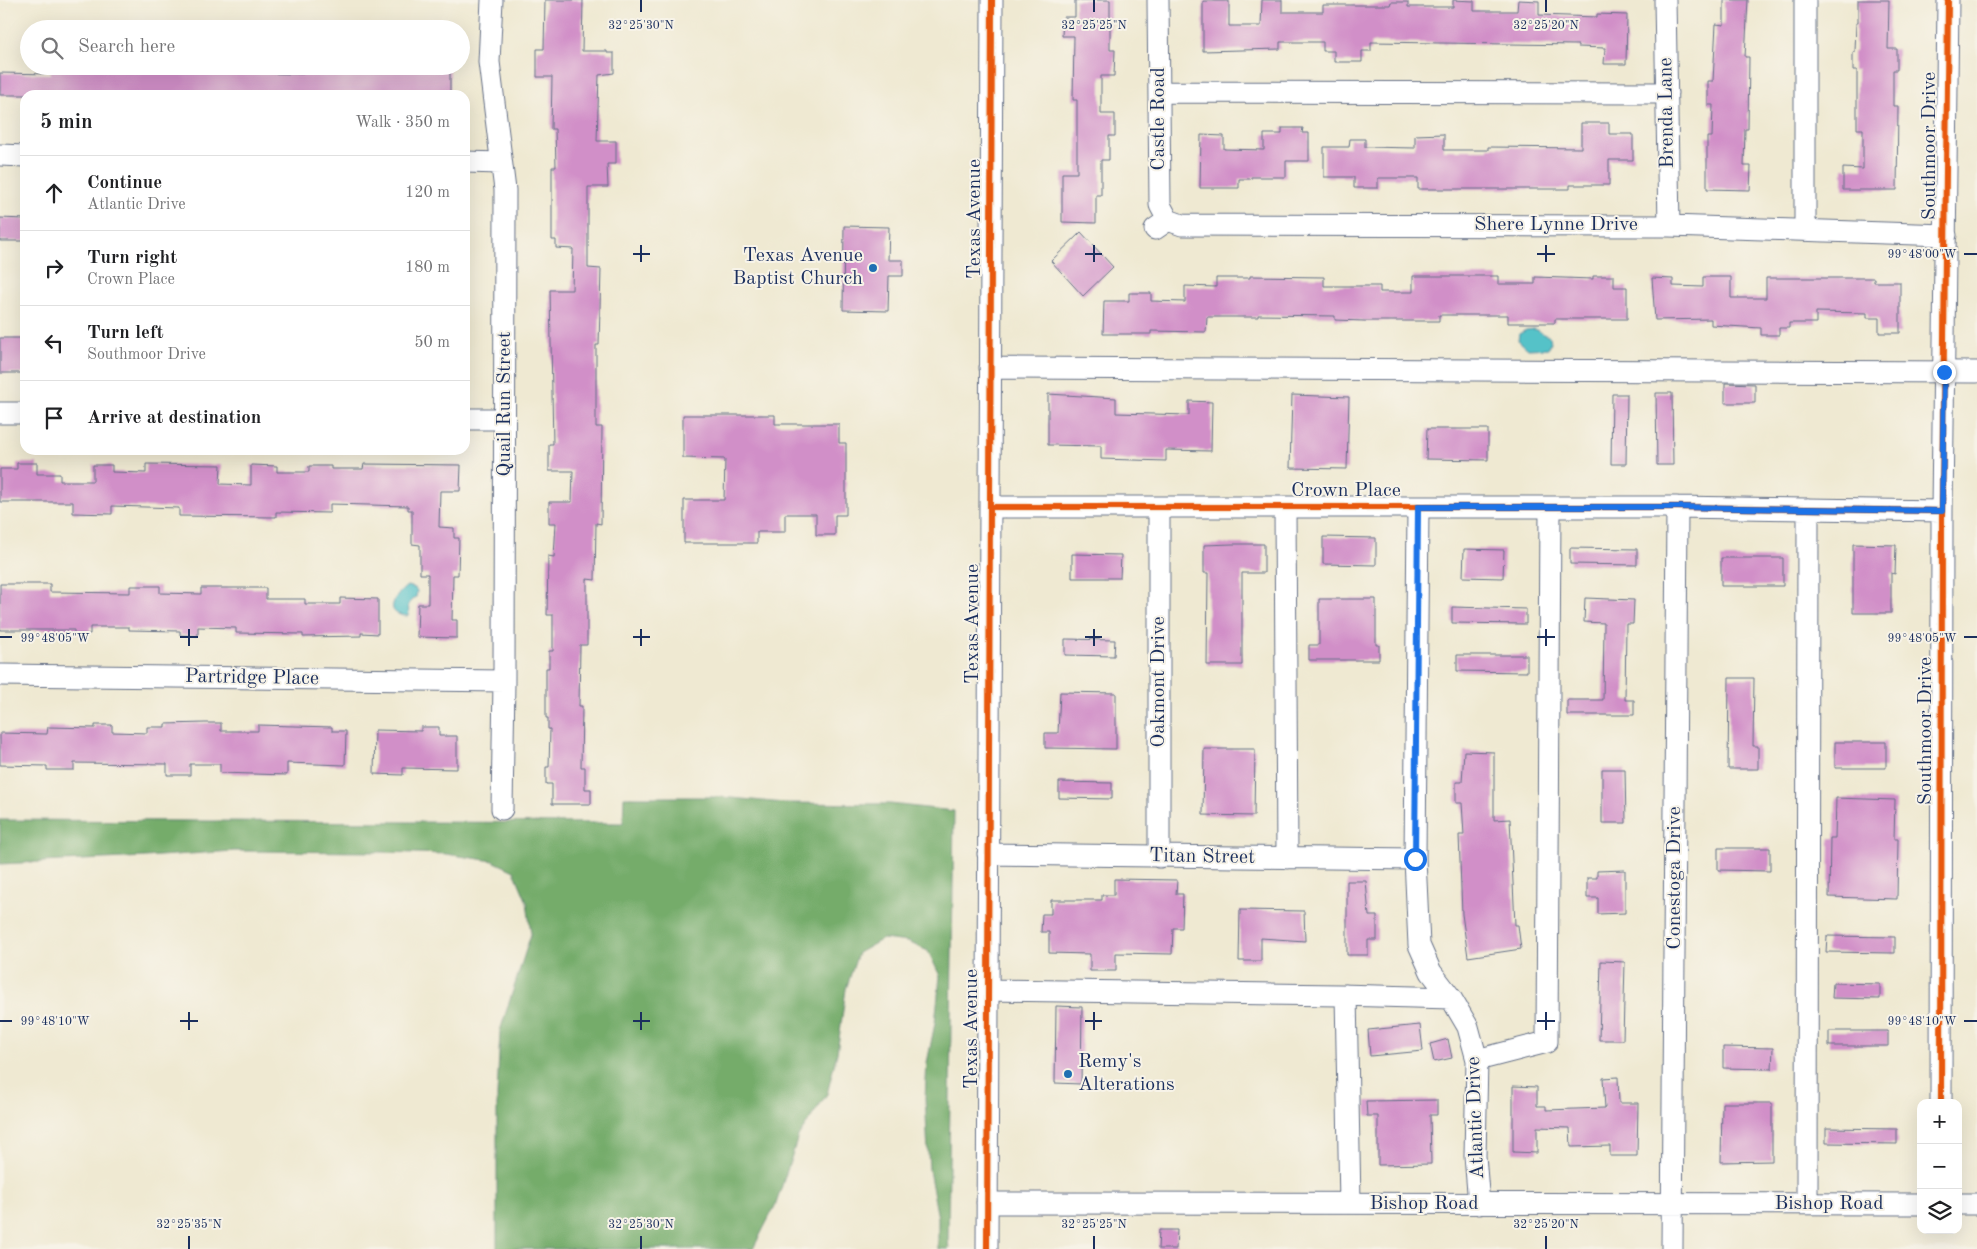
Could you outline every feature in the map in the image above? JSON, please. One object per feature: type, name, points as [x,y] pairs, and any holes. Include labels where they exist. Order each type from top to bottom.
[{"type":"street","name":"Quail Run Street","points":[[492,0],[489,62],[505,190],[502,809]]},
{"type":"street","name":"Texas Avenue","points":[[987,1249],[992,0]]},
{"type":"street","name":"Castle Road","points":[[1158,0],[1161,224]]},
{"type":"street","name":"Brenda Lane","points":[[1665,0],[1669,226]]},
{"type":"street","points":[[1805,0],[1805,230]]},
{"type":"street","name":"Southmoor Drive","points":[[1941,1099],[1942,511],[1948,0]]},
{"type":"street","points":[[1159,92],[1667,93]]},
{"type":"street","points":[[0,155],[20,156]]},
{"type":"street","points":[[470,162],[501,163]]},
{"type":"street","name":"Shere Lynne Drive","points":[[1161,224],[1669,226],[1946,235]]},
{"type":"street","points":[[990,368],[1977,372]]},
{"type":"street","points":[[0,413],[20,413]]},
{"type":"street","points":[[470,419],[504,419]]},
{"type":"street","name":"Crown Place","points":[[990,507],[1677,507],[1942,511]]},
{"type":"street","name":"Oakmont Drive","points":[[1159,507],[1159,856]]},
{"type":"street","points":[[1285,507],[1287,858]]},
{"type":"street","name":"Atlantic Drive","points":[[1418,507],[1415,859],[1419,945],[1431,972],[1451,998],[1468,1028],[1477,1060],[1475,1156],[1479,1204]]},
{"type":"street","points":[[1477,1060],[1547,1042],[1550,507]]},
{"type":"street","name":"Conestoga Drive","points":[[1672,1249],[1677,507]]},
{"type":"street","points":[[1807,1204],[1808,509]]},
{"type":"street","name":"Partridge Place","points":[[0,675],[504,681]]},
{"type":"street","name":"Titan Street","points":[[988,854],[1415,859]]},
{"type":"street","points":[[988,990],[1451,998]]},
{"type":"street","points":[[1346,995],[1350,1203]]},
{"type":"street","name":"Bishop Road","points":[[988,1203],[1917,1204]]},
{"type":"street","points":[[1962,1204],[1977,1204]]},
{"type":"green space","points":[[624,797],[721,797],[784,803],[890,804],[954,811],[949,1249],[938,1249],[938,1218],[929,1170],[925,1098],[927,1063],[935,1023],[940,976],[928,951],[908,942],[883,939],[858,953],[846,989],[837,1053],[827,1094],[798,1137],[776,1204],[753,1249],[497,1249],[497,1096],[500,1031],[531,934],[527,902],[514,871],[493,861],[446,854],[382,852],[234,851],[0,864],[0,820],[623,823]]},
{"type":"water","points":[[1534,329],[1550,337],[1551,343],[1549,348],[1528,349],[1518,340],[1519,334],[1526,330]]},
{"type":"water","points":[[407,586],[415,588],[417,591],[416,597],[409,604],[408,616],[400,615],[393,609],[393,604],[398,595]]},
{"type":"building","points":[[545,0],[583,0],[582,51],[607,51],[607,53],[614,53],[614,73],[599,75],[597,141],[616,141],[616,164],[607,164],[608,187],[588,187],[588,268],[601,269],[599,345],[596,345],[596,427],[602,427],[601,524],[596,523],[595,580],[587,579],[587,645],[580,645],[581,767],[585,767],[585,789],[591,789],[591,804],[552,804],[552,784],[546,784],[546,767],[549,767],[550,729],[548,729],[548,718],[546,718],[546,668],[549,668],[549,651],[553,651],[553,615],[547,615],[548,556],[554,557],[556,523],[549,523],[549,502],[572,502],[573,471],[549,471],[549,444],[553,444],[550,290],[572,290],[573,249],[556,248],[556,240],[552,240],[552,167],[556,167],[555,129],[551,129],[552,77],[537,77],[537,49],[544,49]]},
{"type":"building","points":[[1075,0],[1110,0],[1110,50],[1115,50],[1114,76],[1101,76],[1101,114],[1115,114],[1115,136],[1109,136],[1109,160],[1101,160],[1101,195],[1096,195],[1096,223],[1062,222],[1062,173],[1077,173],[1077,100],[1073,100],[1074,36],[1062,36],[1063,17],[1075,17]]},
{"type":"building","points":[[1262,0],[1282,0],[1282,12],[1323,12],[1323,5],[1390,5],[1391,2],[1408,2],[1408,7],[1453,7],[1453,0],[1474,1],[1474,11],[1517,11],[1518,0],[1539,1],[1539,15],[1597,17],[1597,14],[1627,15],[1626,64],[1604,64],[1605,48],[1578,47],[1578,45],[1371,42],[1371,51],[1362,51],[1362,62],[1334,62],[1334,51],[1323,51],[1323,42],[1280,42],[1280,49],[1203,51],[1203,1],[1229,1],[1229,26],[1261,26]]},
{"type":"building","points":[[1724,0],[1748,0],[1745,57],[1749,57],[1748,129],[1745,129],[1744,166],[1751,166],[1750,190],[1707,189],[1707,137],[1712,137],[1713,105],[1708,105],[1708,81],[1713,81],[1716,24],[1724,25]]},
{"type":"building","points":[[1858,0],[1889,0],[1888,49],[1897,49],[1897,70],[1893,70],[1893,106],[1898,106],[1897,190],[1843,190],[1843,168],[1863,169],[1863,129],[1857,129],[1857,70],[1853,70],[1856,23],[1858,23]]},
{"type":"building","points":[[0,73],[20,73],[20,75],[450,75],[450,90],[20,90],[20,95],[0,95]]},
{"type":"building","points":[[1581,123],[1609,123],[1609,134],[1633,134],[1633,160],[1609,160],[1609,185],[1570,185],[1570,189],[1418,189],[1418,178],[1378,178],[1378,188],[1354,188],[1354,177],[1324,177],[1324,147],[1349,147],[1350,139],[1365,139],[1365,147],[1415,148],[1415,135],[1444,134],[1444,150],[1488,150],[1488,147],[1581,148]]},
{"type":"building","points":[[1282,128],[1303,128],[1302,133],[1309,133],[1309,161],[1286,161],[1286,177],[1239,179],[1239,188],[1200,188],[1201,135],[1224,136],[1224,149],[1264,150],[1264,134],[1282,134]]},
{"type":"building","points":[[0,218],[20,219],[20,241],[0,241]]},
{"type":"building","name":"Texas Avenue Baptist Church","points":[[844,226],[889,227],[888,260],[903,260],[903,276],[889,276],[888,311],[843,310]]},
{"type":"building","points":[[1081,232],[1113,267],[1083,296],[1051,261]]},
{"type":"building","points":[[1250,276],[1324,277],[1324,286],[1380,286],[1380,292],[1413,292],[1413,276],[1498,276],[1498,284],[1535,284],[1535,277],[1593,279],[1593,276],[1614,276],[1614,287],[1627,287],[1627,319],[1555,319],[1555,323],[1508,323],[1508,315],[1439,315],[1439,321],[1364,321],[1335,320],[1335,316],[1258,315],[1258,317],[1207,317],[1206,332],[1151,331],[1151,334],[1103,334],[1104,301],[1129,301],[1129,293],[1151,293],[1151,301],[1185,302],[1185,286],[1216,287],[1216,278],[1250,278]]},
{"type":"building","points":[[1703,277],[1731,277],[1731,298],[1766,298],[1766,278],[1874,278],[1874,282],[1900,282],[1900,333],[1879,333],[1879,318],[1867,318],[1867,313],[1816,312],[1816,323],[1789,323],[1789,328],[1779,328],[1779,335],[1761,335],[1761,328],[1711,325],[1711,319],[1655,320],[1652,278],[1673,279],[1673,286],[1703,287]]},
{"type":"building","points":[[0,338],[20,338],[20,373],[0,373]]},
{"type":"building","points":[[1725,383],[1755,384],[1755,403],[1725,403]]},
{"type":"building","points":[[1656,393],[1672,393],[1673,465],[1657,465]]},
{"type":"building","points":[[1048,394],[1116,398],[1116,413],[1189,415],[1189,401],[1212,402],[1211,451],[1166,450],[1166,461],[1101,459],[1101,446],[1048,445]]},
{"type":"building","points":[[1612,394],[1627,394],[1626,464],[1611,464]]},
{"type":"building","points":[[1292,395],[1349,397],[1347,469],[1290,468]]},
{"type":"building","points":[[683,415],[775,415],[775,424],[839,424],[839,443],[846,443],[846,515],[835,515],[835,535],[816,535],[816,514],[785,514],[785,532],[757,532],[757,543],[684,543],[684,500],[724,500],[725,459],[683,458]]},
{"type":"building","points":[[1427,429],[1488,429],[1488,460],[1426,459]]},
{"type":"building","points":[[17,463],[37,463],[37,474],[60,474],[60,481],[93,481],[93,465],[112,465],[112,472],[146,473],[146,464],[221,465],[220,484],[251,485],[251,465],[277,466],[277,472],[309,472],[309,466],[331,466],[331,469],[363,469],[364,464],[461,465],[460,491],[440,491],[439,527],[454,528],[454,538],[459,538],[458,575],[453,575],[452,620],[457,620],[457,638],[417,637],[418,604],[428,604],[428,574],[420,574],[420,545],[412,544],[412,510],[408,510],[408,506],[330,504],[330,513],[276,512],[276,517],[179,516],[179,508],[112,506],[112,514],[73,513],[73,502],[0,502],[0,469],[17,469]]},
{"type":"building","points":[[1323,537],[1376,538],[1376,565],[1323,564]]},
{"type":"building","points":[[1264,544],[1264,573],[1242,573],[1242,665],[1207,665],[1208,573],[1204,573],[1204,545]]},
{"type":"building","points":[[1853,544],[1896,545],[1895,574],[1891,573],[1891,613],[1853,613]]},
{"type":"building","points":[[1570,548],[1637,549],[1637,565],[1570,564]]},
{"type":"building","points":[[1464,549],[1504,550],[1503,578],[1463,577]]},
{"type":"building","points":[[1072,554],[1121,555],[1120,578],[1072,578]]},
{"type":"building","points":[[1721,558],[1783,558],[1783,586],[1721,586]]},
{"type":"building","points":[[0,584],[50,584],[50,592],[130,593],[130,586],[160,586],[160,593],[201,594],[201,588],[266,588],[266,599],[305,599],[305,604],[340,604],[340,598],[378,599],[378,634],[361,633],[361,636],[303,637],[303,634],[236,633],[236,628],[198,627],[198,636],[180,635],[180,631],[129,630],[129,627],[90,627],[90,634],[74,634],[74,630],[0,630]]},
{"type":"building","points":[[1585,598],[1634,600],[1633,624],[1626,624],[1625,700],[1634,700],[1634,715],[1567,715],[1567,700],[1603,700],[1604,623],[1584,622]]},
{"type":"building","points":[[1319,599],[1376,599],[1376,645],[1379,645],[1379,660],[1309,660],[1309,645],[1319,645]]},
{"type":"building","points":[[1452,607],[1526,609],[1526,624],[1452,623]]},
{"type":"building","points":[[1065,639],[1115,640],[1114,656],[1065,655]]},
{"type":"building","points":[[1457,655],[1527,655],[1527,672],[1457,671]]},
{"type":"building","points":[[1729,678],[1754,678],[1753,746],[1758,746],[1758,769],[1728,769]]},
{"type":"building","points":[[1060,692],[1116,693],[1116,749],[1045,748],[1045,733],[1058,733]]},
{"type":"building","points":[[221,723],[221,731],[258,731],[258,725],[332,727],[332,731],[346,731],[345,765],[287,763],[287,775],[220,773],[220,764],[190,764],[190,775],[167,775],[167,764],[74,763],[74,770],[47,770],[47,766],[0,765],[0,733],[47,734],[48,727],[95,728],[95,725],[112,725],[112,732],[147,733],[147,727],[165,727],[165,724]]},
{"type":"building","points":[[421,727],[439,727],[439,736],[457,736],[457,769],[403,768],[403,775],[374,774],[375,730],[421,731]]},
{"type":"building","points":[[1835,742],[1886,742],[1886,768],[1835,768]]},
{"type":"building","points":[[1204,749],[1255,749],[1254,816],[1203,815]]},
{"type":"building","points":[[1464,751],[1494,752],[1494,820],[1510,819],[1515,925],[1518,925],[1521,949],[1468,957],[1462,914],[1459,835],[1464,835],[1462,803],[1456,803],[1456,782],[1462,782]]},
{"type":"building","points":[[1602,769],[1625,769],[1626,823],[1602,823]]},
{"type":"building","points":[[1059,782],[1112,783],[1112,799],[1059,798]]},
{"type":"building","points":[[1836,798],[1895,800],[1894,839],[1898,839],[1897,899],[1829,897],[1830,838],[1835,838]]},
{"type":"building","points":[[1718,848],[1770,848],[1770,871],[1718,870]]},
{"type":"building","points":[[1625,870],[1625,913],[1598,914],[1598,898],[1587,898],[1587,878],[1597,878],[1597,871]]},
{"type":"building","points":[[1114,879],[1177,880],[1176,894],[1183,894],[1182,928],[1173,928],[1172,954],[1116,953],[1116,971],[1090,971],[1090,954],[1049,953],[1049,932],[1041,932],[1042,914],[1051,914],[1051,900],[1102,900],[1102,895],[1114,895]]},
{"type":"building","points":[[1347,881],[1366,881],[1369,916],[1377,916],[1377,940],[1368,940],[1368,955],[1347,955]]},
{"type":"building","points":[[1240,910],[1304,911],[1305,941],[1261,938],[1261,961],[1239,961]]},
{"type":"building","points":[[1827,936],[1895,937],[1895,953],[1826,952]]},
{"type":"building","points":[[1601,961],[1625,962],[1623,1040],[1599,1040]]},
{"type":"building","points":[[1833,983],[1880,984],[1880,999],[1832,998]]},
{"type":"building","points":[[1056,1006],[1082,1007],[1081,1084],[1055,1083]]},
{"type":"building","points":[[1420,1025],[1423,1051],[1370,1056],[1368,1030]]},
{"type":"building","points":[[1829,1031],[1888,1031],[1888,1046],[1829,1046]]},
{"type":"building","points":[[1448,1039],[1452,1058],[1434,1062],[1430,1044]]},
{"type":"building","points":[[1723,1047],[1773,1048],[1772,1069],[1723,1068]]},
{"type":"building","points":[[1618,1077],[1619,1103],[1638,1103],[1637,1156],[1610,1156],[1610,1146],[1571,1147],[1570,1128],[1537,1127],[1537,1153],[1513,1152],[1513,1086],[1537,1087],[1537,1106],[1546,1106],[1546,1110],[1605,1108],[1603,1078]]},
{"type":"building","points":[[1437,1100],[1437,1115],[1430,1115],[1431,1164],[1378,1165],[1378,1116],[1367,1116],[1366,1101]]},
{"type":"building","points":[[1722,1103],[1772,1103],[1772,1161],[1721,1162]]},
{"type":"building","points":[[1826,1128],[1897,1129],[1897,1144],[1826,1143]]},
{"type":"building","points":[[1159,1230],[1177,1230],[1176,1249],[1158,1249]]},
{"type":"cycle path","points":[[987,1249],[992,0]]},
{"type":"cycle path","points":[[1941,1099],[1942,511],[1948,0]]},
{"type":"cycle path","points":[[990,507],[1677,507],[1942,511]]},
{"type":"place","name":"Texas Avenue Baptist Church","points":[[873,268]]},
{"type":"place","name":"Remy's Alterations","points":[[1068,1074]]},
{"type":"route","points":[[1415,859],[1418,507],[1677,507],[1942,511],[1944,372]]}]
